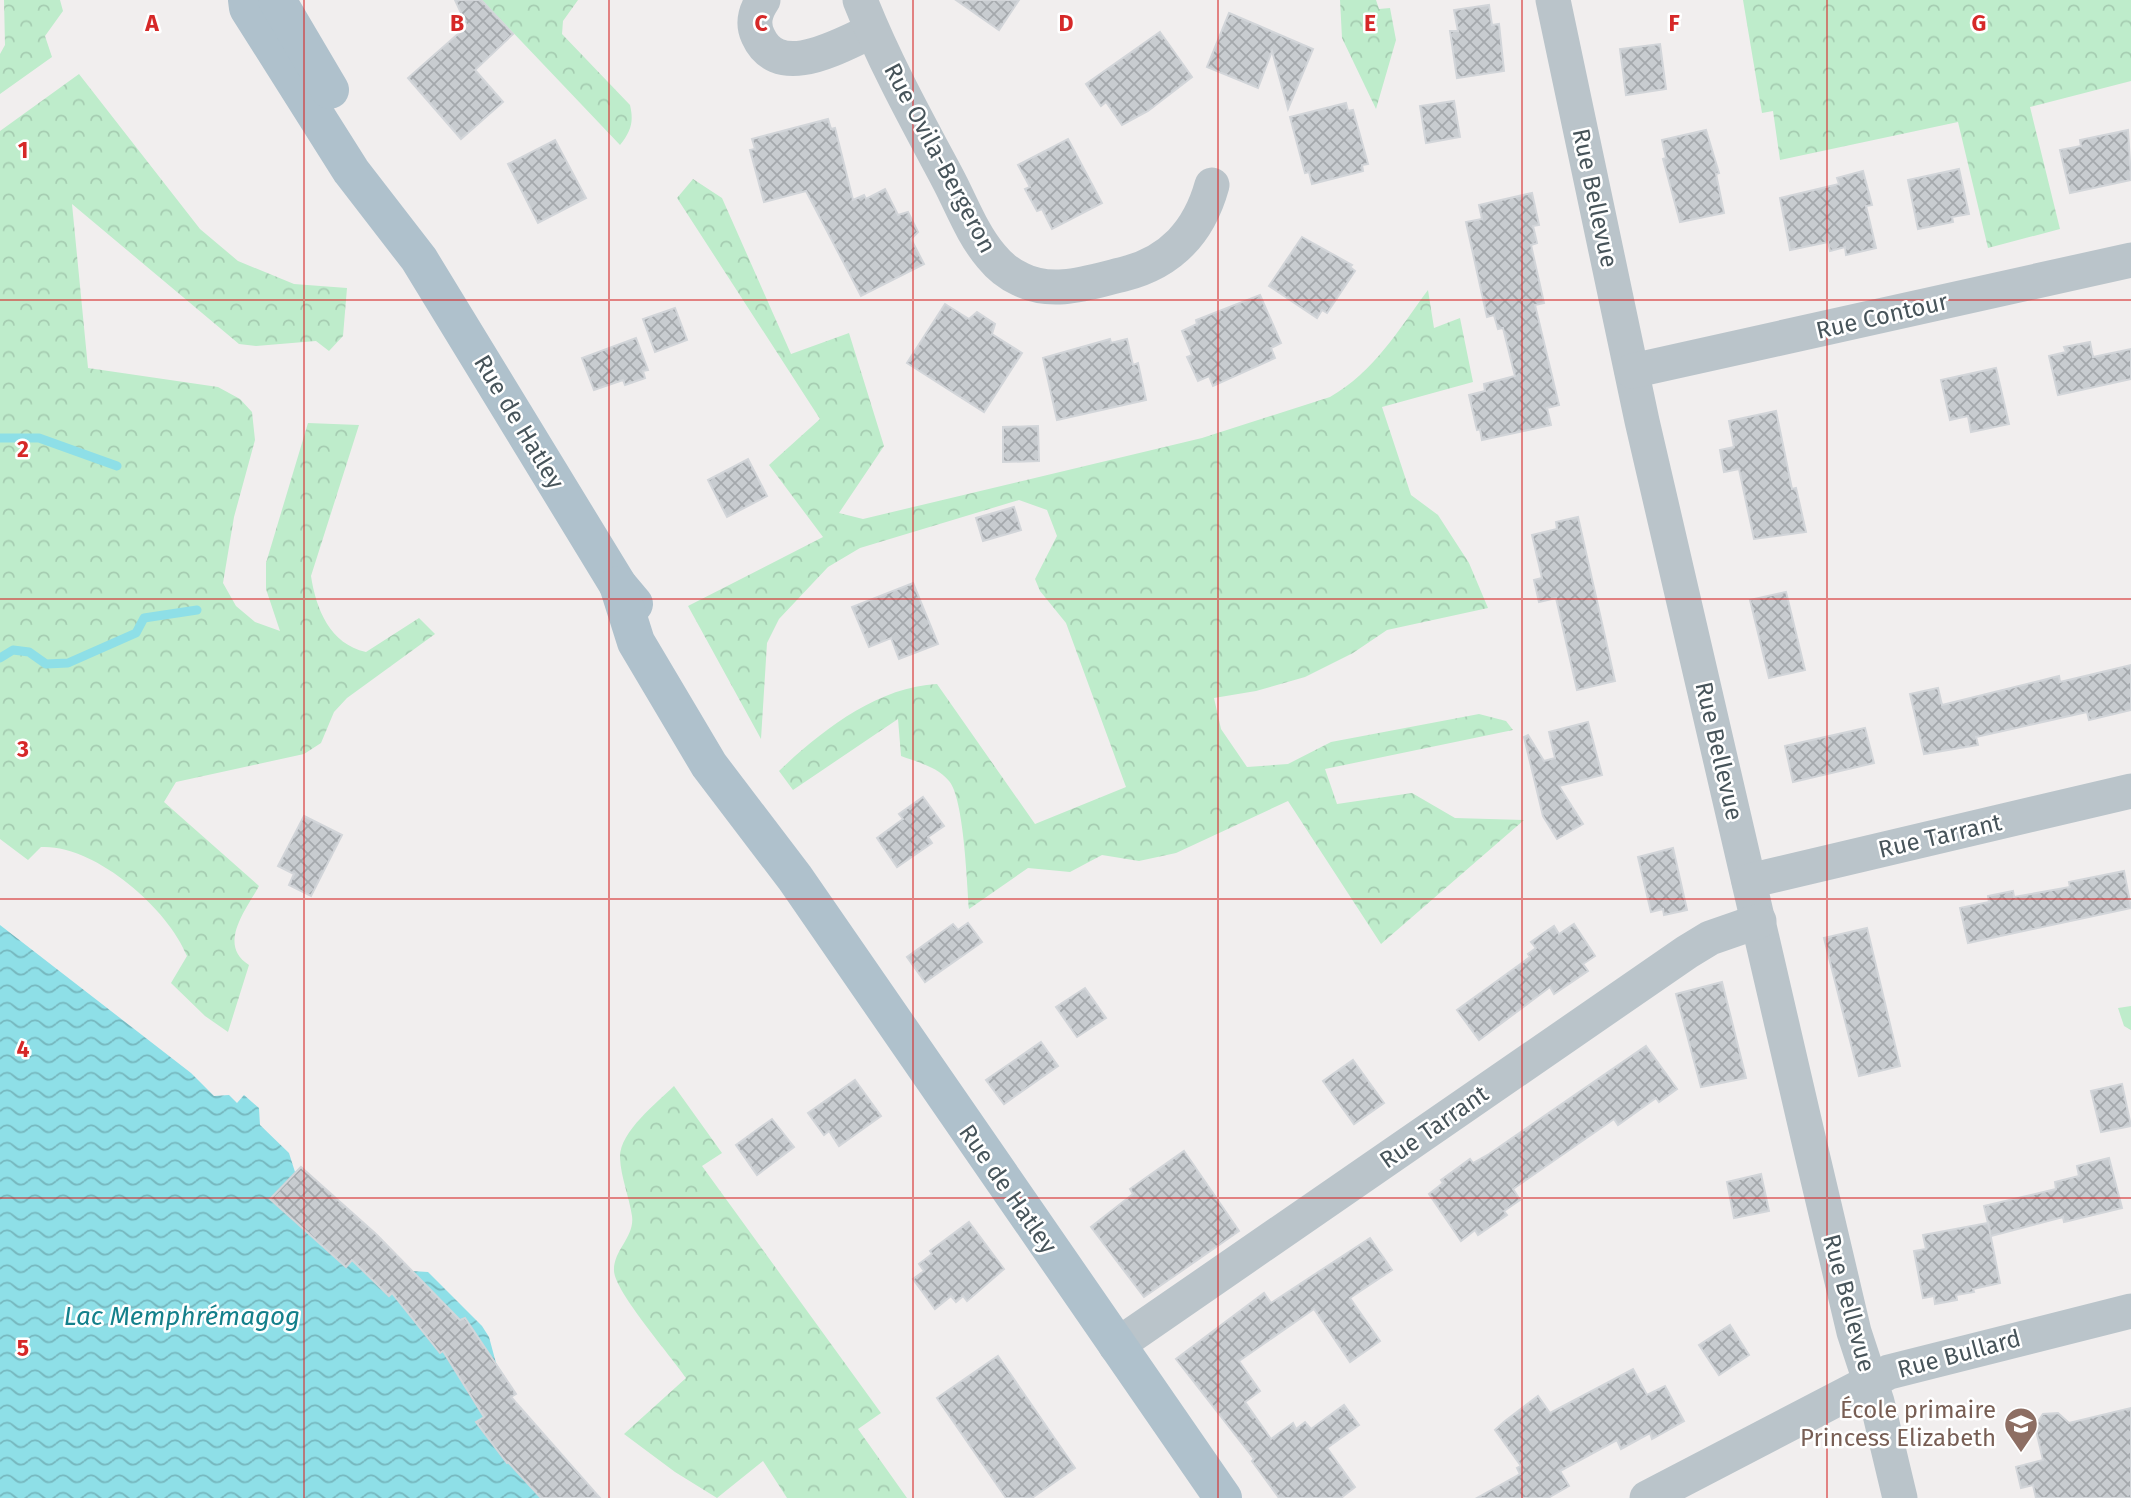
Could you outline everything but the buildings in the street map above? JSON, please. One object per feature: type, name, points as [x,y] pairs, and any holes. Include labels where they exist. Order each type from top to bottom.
[{"type":"main road","name":"Rue de Hatley","points":[[247,0],[248,8],[351,171],[419,259]]},
{"type":"main road","name":"Rue de Hatley","points":[[277,0],[370,157],[419,259],[618,585],[656,630],[730,752],[795,878],[1223,1498]]},
{"type":"street","points":[[763,0],[757,9],[754,26],[759,40],[780,56],[795,60],[808,58],[866,15]]},
{"type":"street","name":"Rue Bellevue","points":[[1553,0],[1632,371],[1749,881],[1851,1319],[1900,1498]]},
{"type":"street","name":"Rue Ovila-Bergeron","points":[[866,15],[980,240],[1004,270],[1021,280],[1039,286],[1078,285],[1141,270],[1162,260],[1195,228],[1212,185]]},
{"type":"street","name":"Rue Contour","points":[[1632,371],[2131,260]]},
{"type":"street","name":"Rue Tarrant","points":[[1749,881],[2131,791]]},
{"type":"street","name":"Rue Tarrant","points":[[1116,1346],[1687,952],[1710,938],[1759,921]]},
{"type":"street","name":"Rue Bullard","points":[[1647,1498],[1869,1380],[1911,1364],[2131,1311]]},
{"type":"green space","points":[[4,0],[60,0],[63,11],[45,36],[52,57],[0,94],[0,54],[5,45]]},
{"type":"green space","points":[[482,0],[578,0],[563,21],[562,34],[630,105],[631,126],[620,145]]},
{"type":"green space","points":[[1340,0],[1376,0],[1379,9],[1390,8],[1396,40],[1376,109],[1342,38]]},
{"type":"green space","points":[[1743,0],[2131,0],[2131,81],[2030,107],[2060,229],[1988,248],[1958,122],[1780,160],[1773,111],[1762,113]]},
{"type":"green space","points":[[79,74],[200,229],[238,261],[294,284],[347,288],[343,336],[329,351],[316,341],[256,346],[239,344],[72,204],[88,368],[218,387],[240,399],[252,412],[255,440],[234,517],[223,583],[236,606],[255,622],[280,631],[266,589],[266,563],[308,423],[359,425],[311,576],[321,612],[334,633],[343,641],[366,652],[419,618],[435,634],[347,698],[334,712],[321,743],[304,754],[176,782],[164,802],[259,886],[237,927],[235,948],[249,965],[228,1032],[205,1016],[171,983],[187,956],[164,918],[127,882],[83,856],[62,849],[41,847],[28,860],[0,839],[0,131]]},
{"type":"green space","points":[[693,179],[722,198],[791,354],[849,333],[884,446],[839,513],[863,519],[1202,438],[1330,397],[1346,387],[1373,362],[1428,290],[1434,328],[1460,318],[1473,382],[1382,407],[1411,495],[1438,515],[1469,563],[1488,608],[1387,630],[1353,653],[1305,677],[1256,691],[1214,698],[1221,729],[1247,767],[1288,764],[1331,742],[1479,714],[1506,721],[1513,730],[1325,769],[1337,804],[1412,793],[1455,818],[1524,820],[1381,944],[1288,801],[1176,853],[1139,861],[1102,855],[1070,872],[1028,868],[969,909],[964,842],[954,790],[939,772],[901,756],[898,719],[793,790],[779,771],[832,727],[872,702],[893,693],[937,684],[1035,824],[1126,787],[1066,623],[1040,591],[1035,579],[1057,536],[1047,510],[1019,500],[860,548],[828,567],[779,619],[767,643],[761,739],[688,606],[823,537],[769,465],[820,419],[677,198]]},
{"type":"green space","points":[[2131,1006],[2131,1030],[2124,1026],[2118,1008]]},
{"type":"green space","points":[[674,1086],[722,1153],[702,1166],[881,1413],[858,1429],[907,1498],[787,1498],[763,1461],[717,1498],[675,1472],[624,1434],[686,1378],[634,1309],[614,1271],[617,1256],[632,1224],[623,1180],[621,1148],[632,1128]]},
{"type":"water","name":"Lac Memphrémagog","points":[[0,925],[191,1073],[214,1096],[229,1095],[237,1103],[244,1095],[259,1108],[260,1125],[289,1153],[295,1172],[301,1167],[376,1234],[412,1271],[428,1272],[482,1326],[489,1337],[496,1363],[516,1394],[509,1399],[600,1498],[0,1498]]},
{"type":"waterway","points":[[0,438],[39,438],[117,466]]},
{"type":"waterway","points":[[0,658],[13,650],[29,652],[46,664],[68,663],[136,633],[144,618],[197,610]]},
{"type":"place","name":"École primaire Princess Elizabeth","points":[[2021,1454]]}]
